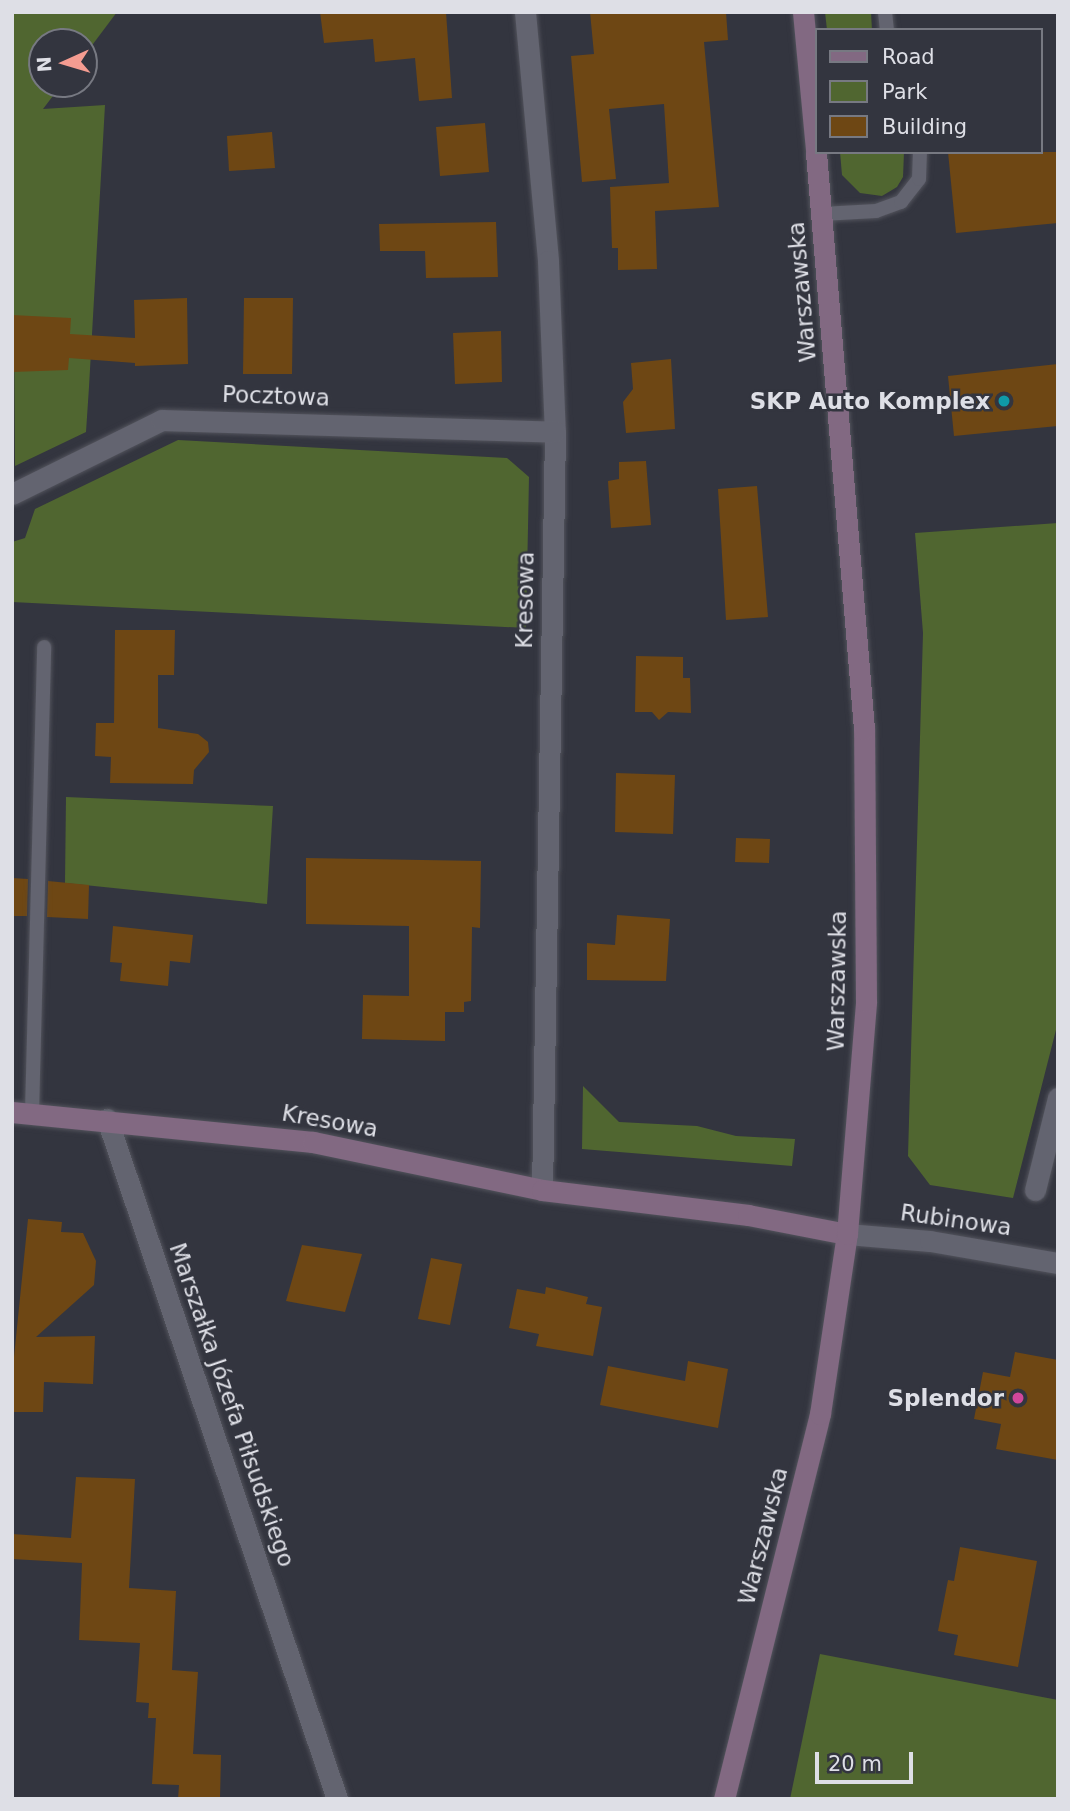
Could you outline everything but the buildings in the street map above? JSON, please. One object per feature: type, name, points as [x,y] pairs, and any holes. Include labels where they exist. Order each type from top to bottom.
[{"type":"main road","name":"Warszawska","points":[[803,12],[814,130]]},
{"type":"main road","name":"Warszawska","points":[[724,1799],[820,1414],[847,1234],[866,1001],[864,729],[816,154]]},
{"type":"main road","points":[[22,1112],[107,1119]]},
{"type":"main road","name":"Kresowa","points":[[107,1119],[313,1142],[542,1190],[748,1215],[847,1234]]},
{"type":"street","name":"Kresowa","points":[[525,12],[548,261],[555,432],[542,1190]]},
{"type":"street","name":"Pocztowa","points":[[12,495],[162,420],[555,432]]},
{"type":"street","points":[[1035,1190],[1058,1098]]},
{"type":"street","name":"Marszałka Józefa Piłsudskiego","points":[[107,1119],[337,1799]]},
{"type":"street","name":"Rubinowa","points":[[847,1234],[942,1242],[1058,1263]]},
{"type":"lane","points":[[822,214],[876,211],[901,202],[919,179],[920,154]]},
{"type":"lane","points":[[22,1112],[44,647]]},
{"type":"green space","points":[[12,12],[117,12],[98,37],[98,28],[28,28],[28,98],[51,98],[43,109],[105,105],[86,432],[15,466]]},
{"type":"green space","points":[[825,12],[871,12],[872,28],[827,28]]},
{"type":"green space","points":[[840,154],[904,154],[903,177],[897,187],[882,196],[860,193],[842,175]]},
{"type":"green space","points":[[178,440],[507,458],[529,477],[526,628],[12,602],[12,542],[25,538],[35,509]]},
{"type":"green space","points":[[1058,523],[1058,1022],[1013,1198],[930,1185],[908,1156],[923,633],[915,533]]},
{"type":"green space","points":[[66,797],[273,806],[267,904],[65,883]]},
{"type":"green space","points":[[583,1086],[619,1122],[697,1126],[736,1136],[795,1139],[792,1166],[582,1149]]},
{"type":"green space","points":[[820,1654],[1058,1700],[1058,1799],[790,1799]]},
{"type":"place","name":"SKP Auto Komplex","points":[[1004,401]]},
{"type":"place","name":"Splendor","points":[[1018,1398]]}]
